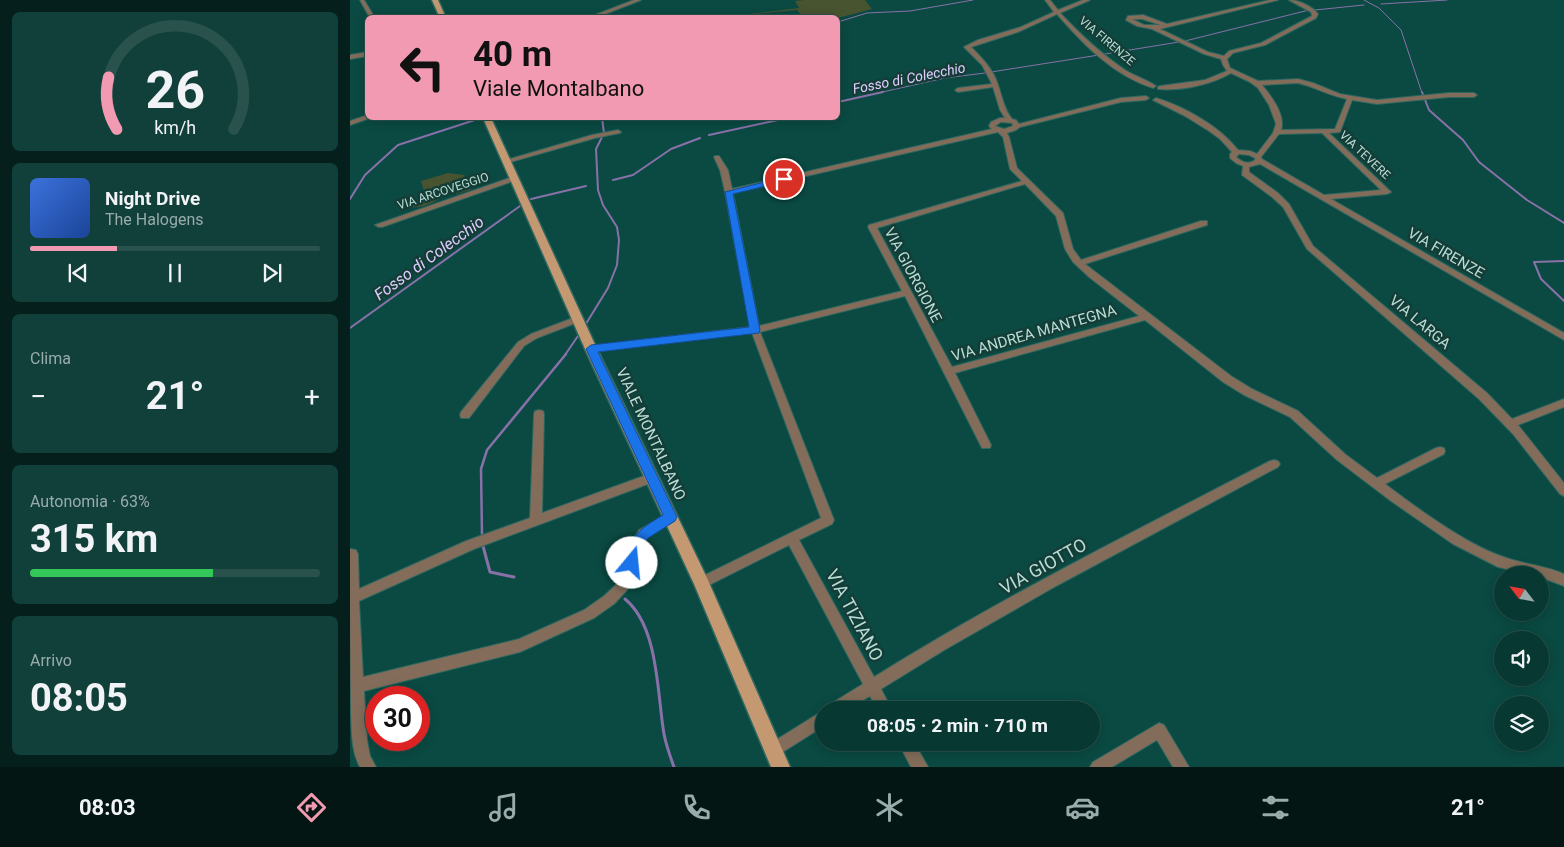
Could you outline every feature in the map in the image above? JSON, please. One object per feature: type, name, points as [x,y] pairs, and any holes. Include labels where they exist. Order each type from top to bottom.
[{"type":"main road","points":[[436,0],[442,15]]},
{"type":"main road","name":"VIALE MONTALBANO","points":[[488,120],[591,349],[701,583],[781,767]]},
{"type":"street","points":[[362,0],[371,15]]},
{"type":"street","points":[[597,15],[639,0]]},
{"type":"street","name":"VIA FIRENZE","points":[[1047,0],[1056,12],[1100,54],[1132,78],[1160,88],[1168,95],[1177,109]]},
{"type":"street","points":[[1013,122],[1002,110],[995,85],[980,58],[967,47],[992,36],[1022,29],[1056,12],[1088,0]]},
{"type":"street","points":[[1167,26],[1143,17],[1130,17],[1129,20],[1146,28],[1154,28],[1167,26],[1276,0]]},
{"type":"street","points":[[1224,58],[1231,52],[1263,44],[1315,16],[1315,13],[1309,8],[1291,0]]},
{"type":"street","points":[[1154,28],[1209,54],[1224,58]]},
{"type":"street","points":[[350,57],[365,54]]},
{"type":"street","points":[[1224,58],[1225,65],[1231,71],[1256,83],[1265,94],[1278,117],[1280,126],[1255,157]]},
{"type":"street","points":[[1160,88],[1183,86],[1217,78],[1231,71]]},
{"type":"street","name":"VIA FIRENZE","points":[[1132,78],[1138,91],[1146,98],[1177,109],[1274,169],[1564,337]]},
{"type":"street","points":[[1217,78],[1248,79]]},
{"type":"street","points":[[1256,83],[1306,82],[1329,92],[1350,98],[1385,102],[1428,97],[1474,95]]},
{"type":"street","points":[[958,90],[995,85]]},
{"type":"street","name":"VIA FIRENZE","points":[[1138,91],[1152,86]]},
{"type":"street","points":[[1168,95],[1183,86]]},
{"type":"street","points":[[1120,100],[1138,91]]},
{"type":"street","name":"VIA FIRENZE","points":[[1156,100],[1168,95]]},
{"type":"street","points":[[970,136],[995,122],[1039,120],[1120,100],[1146,98]]},
{"type":"street","points":[[1276,132],[1338,131],[1350,98]]},
{"type":"street","points":[[995,122],[1002,110]]},
{"type":"street","points":[[350,123],[365,118]]},
{"type":"street","points":[[995,122],[1004,132],[1014,169],[1060,215],[1069,249],[1079,263],[1146,317],[1227,379],[1248,392],[1294,414],[1341,457],[1376,484],[1457,540],[1498,561],[1553,575],[1564,580]]},
{"type":"street","points":[[729,192],[970,136],[1004,132],[1013,122]]},
{"type":"street","points":[[507,161],[603,134],[618,132]]},
{"type":"street","name":"VIA FIRENZE","points":[[1213,132],[1229,143],[1236,152],[1255,157]]},
{"type":"street","name":"VIA TEVERE","points":[[1324,132],[1387,192],[1324,197]]},
{"type":"street","points":[[1236,152],[1232,157],[1237,162]]},
{"type":"street","points":[[701,583],[828,520],[755,330],[729,192],[724,170],[717,157]]},
{"type":"street","name":"VIA FIRENZE","points":[[1237,162],[1255,157]]},
{"type":"street","name":"VIA LARGA","points":[[1254,180],[1244,171],[1255,157]]},
{"type":"street","name":"VIA LARGA","points":[[1237,162],[1240,172],[1269,190],[1286,206],[1305,240],[1332,267],[1483,396],[1510,424],[1564,491]]},
{"type":"street","name":"VIA ARCOVEGGIO","points":[[379,225],[515,178]]},
{"type":"street","name":"VIA GIORGIONE","points":[[949,371],[872,227],[1025,182]]},
{"type":"street","points":[[1079,263],[1204,222]]},
{"type":"street","points":[[591,349],[755,330],[907,293]]},
{"type":"street","name":"VIA ANDREA MANTEGNA","points":[[986,445],[949,371],[1146,317]]},
{"type":"street","points":[[465,415],[521,344],[534,336],[581,325]]},
{"type":"street","points":[[1510,424],[1564,403]]},
{"type":"street","points":[[536,521],[539,414]]},
{"type":"street","points":[[1376,484],[1440,451]]},
{"type":"street","name":"VIA GIOTTO","points":[[848,701],[1074,569],[1274,464]]},
{"type":"street","points":[[353,598],[454,552],[652,478]]},
{"type":"street","points":[[358,686],[520,645],[589,614],[605,604],[623,586],[629,574],[638,542],[644,534],[670,517]]},
{"type":"street","name":"VIA TIZIANO","points":[[792,538],[880,701]]},
{"type":"street","points":[[352,554],[352,627],[358,686],[360,745],[368,767]]},
{"type":"street","points":[[773,750],[815,723]]},
{"type":"street","points":[[1105,765],[1159,730],[1181,767]]},
{"type":"street","points":[[910,751],[920,767]]},
{"type":"green space","points":[[865,0],[872,9],[840,17],[840,15],[801,15],[797,10],[741,15],[799,8],[795,1]]},
{"type":"green space","points":[[448,173],[464,175],[471,190],[456,194],[458,190],[455,183],[442,187],[442,194],[445,195],[433,202],[424,206],[410,207],[408,203],[426,198],[421,181]]},
{"type":"waterway","points":[[840,21],[867,13],[910,11],[973,0]]},
{"type":"waterway","points":[[1364,0],[1379,8],[1401,30],[1422,93]]},
{"type":"waterway","points":[[1381,4],[1447,0]]},
{"type":"waterway","name":"Fosso di Colecchio","points":[[1315,10],[1364,5]]},
{"type":"waterway","name":"Fosso di Colecchio","points":[[1185,41],[1309,10]]},
{"type":"waterway","name":"Fosso di Colecchio","points":[[1105,54],[1179,42]]},
{"type":"waterway","name":"Fosso di Colecchio","points":[[991,72],[1099,55]]},
{"type":"waterway","name":"Fosso di Colecchio","points":[[878,93],[945,78],[985,73]]},
{"type":"waterway","name":"Fosso di Colecchio","points":[[840,102],[883,92]]},
{"type":"waterway","points":[[1422,92],[1429,110],[1463,140],[1479,162],[1527,200],[1564,223]]},
{"type":"waterway","points":[[350,199],[365,175],[398,145],[475,120]]},
{"type":"waterway","points":[[584,327],[608,288],[617,265],[619,240],[617,227],[603,205],[598,190],[596,149],[604,133],[602,120]]},
{"type":"waterway","name":"Fosso di Colecchio","points":[[709,135],[778,120]]},
{"type":"waterway","name":"Fosso di Colecchio","points":[[613,180],[633,175],[671,149],[700,138]]},
{"type":"waterway","name":"Fosso di Colecchio","points":[[531,199],[586,186]]},
{"type":"waterway","name":"Fosso di Colecchio","points":[[350,328],[520,206]]},
{"type":"waterway","points":[[1564,261],[1534,262],[1541,279],[1564,301]]},
{"type":"waterway","points":[[565,355],[580,333]]},
{"type":"waterway","points":[[482,536],[481,469],[487,450],[566,354]]},
{"type":"waterway","points":[[483,546],[490,572],[514,577]]},
{"type":"waterway","points":[[625,599],[636,611],[650,643],[658,681],[664,734],[674,767]]},
{"type":"route","points":[[632,563],[640,538],[650,529],[670,517],[591,349],[674,341],[755,330],[729,192],[784,179]]}]
